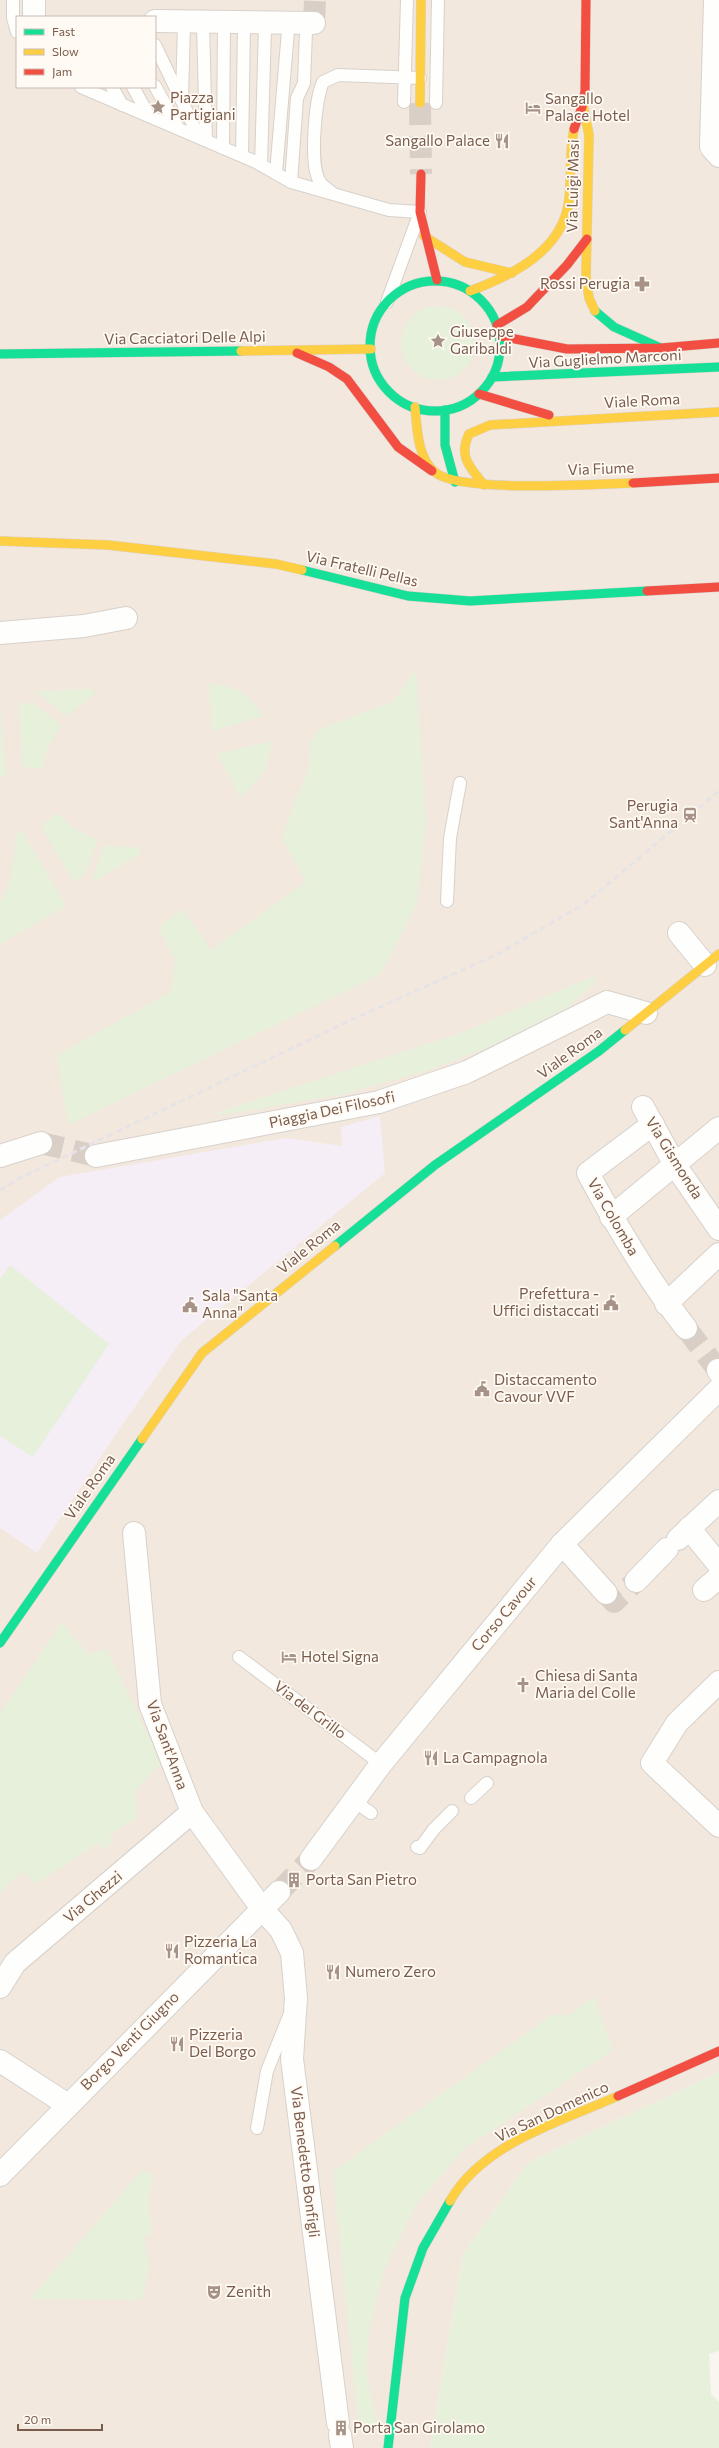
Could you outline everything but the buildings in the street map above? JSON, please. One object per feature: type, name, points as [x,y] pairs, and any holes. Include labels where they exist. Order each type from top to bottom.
[{"type":"street","points":[[34,0],[34,16]]},
{"type":"street","points":[[420,103],[421,0]]},
{"type":"street","name":"Via Luigi Masi","points":[[497,325],[527,307],[574,256],[587,239],[589,135],[583,104],[586,0]]},
{"type":"street","points":[[715,0],[711,147],[719,156]]},
{"type":"street","points":[[156,21],[310,28]]},
{"type":"street","name":"Via Luigi Masi","points":[[470,290],[512,273],[541,250],[553,238],[564,220],[570,185],[573,133],[583,104]]},
{"type":"street","points":[[421,174],[420,212],[424,236],[437,280]]},
{"type":"street","points":[[424,236],[450,257],[476,268],[512,273]]},
{"type":"street","name":"Via Guglielmo Marconi","points":[[587,239],[586,276],[589,298],[594,312],[614,326],[661,348]]},
{"type":"street","points":[[541,250],[552,244],[562,246],[574,256],[586,276]]},
{"type":"street","points":[[437,280],[454,283],[470,290],[486,306],[497,325],[500,336],[500,350],[492,378],[479,394],[464,404],[445,410],[430,410],[415,407],[398,398],[384,385],[374,368],[371,349],[372,332],[375,321],[386,302],[401,290],[418,282],[437,280]]},
{"type":"street","name":"Via Guglielmo Marconi","points":[[500,336],[567,349],[661,348],[719,343]]},
{"type":"street","name":"Via Cacciatori Delle Alpi","points":[[2,353],[371,349]]},
{"type":"street","points":[[288,350],[329,367],[346,379],[357,390],[370,395]]},
{"type":"street","name":"Via Guglielmo Marconi","points":[[492,378],[719,367]]},
{"type":"street","name":"Via Fiume","points":[[357,390],[398,447],[418,463],[455,482],[484,485],[719,478]]},
{"type":"street","name":"Viale Roma","points":[[479,394],[566,419]]},
{"type":"street","points":[[384,398],[398,398]]},
{"type":"street","points":[[415,407],[420,445],[436,473]]},
{"type":"street","points":[[445,410],[446,445],[455,482]]},
{"type":"street","name":"Viale Roma","points":[[484,485],[468,462],[463,447],[469,434],[490,425],[566,419],[719,412]]},
{"type":"street","name":"Via Fratelli Pellas","points":[[0,541],[108,545],[276,564],[408,596],[470,601],[719,587]]},
{"type":"street","points":[[0,633],[84,626],[126,618]]},
{"type":"street","points":[[679,933],[712,959]]},
{"type":"street","name":"Viale Roma","points":[[0,1643],[65,1546],[202,1353],[435,1164],[599,1051],[712,959]]},
{"type":"street","name":"Piaggia Dei Filosofi","points":[[96,1156],[380,1102],[467,1072],[607,1002],[646,1013]]},
{"type":"street","name":"Via Gismonda","points":[[648,1116],[675,1165],[719,1229]]},
{"type":"street","name":"Via Colomba","points":[[648,1116],[588,1173],[611,1217],[666,1304],[686,1328]]},
{"type":"street","points":[[611,1217],[719,1128]]},
{"type":"street","points":[[0,1156],[41,1143]]},
{"type":"street","points":[[666,1304],[719,1254]]},
{"type":"street","name":"Corso Cavour","points":[[311,1859],[381,1764],[562,1544],[718,1385]]},
{"type":"street","points":[[636,1581],[678,1538],[719,1501]]},
{"type":"street","name":"Via Sant'Anna","points":[[134,1533],[150,1704],[192,1812],[263,1910]]},
{"type":"street","points":[[678,1538],[719,1565]]},
{"type":"street","points":[[562,1544],[606,1593]]},
{"type":"street","points":[[719,1682],[677,1723],[652,1763],[719,1826]]},
{"type":"street","name":"Via Ghezzi","points":[[0,1987],[15,1963],[192,1812]]},
{"type":"street","points":[[263,1910],[279,1892]]},
{"type":"street","name":"Via Benedetto Bonfigli","points":[[263,1910],[281,1930],[292,1953],[296,1998],[292,2059],[340,2435]]},
{"type":"street","name":"Borgo Venti Giugno","points":[[0,2175],[263,1910]]},
{"type":"street","name":"Via San Domenico","points":[[388,2448],[404,2298],[423,2248],[459,2185],[492,2155],[537,2132],[719,2050]]},
{"type":"street","points":[[0,2061],[68,2105]]},
{"type":"lane","points":[[13,0],[12,18],[16,29]]},
{"type":"lane","points":[[404,102],[407,0]]},
{"type":"lane","points":[[436,103],[438,0]]},
{"type":"lane","points":[[182,101],[184,23]]},
{"type":"lane","points":[[202,138],[203,24]]},
{"type":"lane","points":[[223,148],[224,24]]},
{"type":"lane","points":[[242,155],[244,25]]},
{"type":"lane","points":[[261,165],[265,27]]},
{"type":"lane","points":[[291,182],[297,98],[304,83],[310,28]]},
{"type":"lane","points":[[276,173],[288,31]]},
{"type":"lane","points":[[156,47],[202,138]]},
{"type":"lane","points":[[334,194],[320,182],[316,174],[316,109],[318,93],[323,82],[338,75],[420,78]]},
{"type":"lane","points":[[83,88],[242,155],[291,182],[389,210],[420,212],[386,302]]},
{"type":"lane","points":[[113,88],[122,104]]},
{"type":"lane","points":[[134,88],[149,116]]},
{"type":"lane","points":[[156,88],[178,128]]},
{"type":"lane","points":[[447,901],[450,838],[460,783]]},
{"type":"lane","name":"Via del Grillo","points":[[239,1657],[381,1764]]},
{"type":"lane","points":[[471,1798],[487,1783]]},
{"type":"lane","points":[[354,1801],[371,1814]]},
{"type":"lane","points":[[417,1846],[420,1848],[434,1829],[452,1811]]},
{"type":"lane","points":[[257,2128],[267,2071],[296,1998]]},
{"type":"shaded area","points":[[0,0],[719,0],[719,2072],[529,2162],[463,2254],[430,2448],[0,2448]]},
{"type":"shaded area","points":[[380,1116],[385,1173],[181,1341],[116,1434],[37,1553],[0,1528],[0,1220],[60,1177],[286,1138],[342,1146],[341,1127]]},
{"type":"green space","points":[[438,306],[452,309],[464,317],[472,329],[475,343],[472,357],[464,369],[452,377],[438,380],[424,377],[412,369],[404,357],[401,343],[404,329],[412,317],[424,309]]},
{"type":"green space","points":[[416,669],[426,822],[417,904],[381,974],[68,1125],[57,1055],[171,992],[175,960],[158,927],[183,909],[211,950],[306,882],[282,838],[295,800],[308,772],[310,742],[318,730],[394,701]]},
{"type":"green space","points":[[209,683],[234,689],[240,692],[252,701],[263,716],[212,731]]},
{"type":"green space","points":[[91,689],[96,693],[67,716],[35,691]]},
{"type":"green space","points":[[33,703],[62,725],[47,749],[43,769],[22,767],[19,704]]},
{"type":"green space","points":[[0,705],[6,776],[0,777]]},
{"type":"green space","points":[[270,741],[270,751],[263,773],[259,779],[240,797],[217,754]]},
{"type":"green space","points":[[58,813],[73,828],[98,840],[85,874],[73,881],[41,826]]},
{"type":"green space","points":[[22,831],[66,906],[0,944],[0,903],[8,888],[14,858],[16,835]]},
{"type":"green space","points":[[104,845],[141,848],[139,855],[91,883]]},
{"type":"green space","points":[[594,976],[596,982],[562,1013],[499,1043],[429,1070],[340,1095],[234,1113],[212,1114],[461,1033]]},
{"type":"green space","points":[[10,1265],[109,1344],[33,1457],[0,1436],[0,1279]]},
{"type":"green space","points":[[62,1622],[88,1654],[107,1649],[161,1763],[135,1791],[137,1818],[109,1835],[113,1840],[104,1850],[98,1843],[36,1884],[23,1871],[0,1893],[0,1714]]},
{"type":"green space","points":[[594,1997],[613,2050],[464,2149],[415,2206],[384,2271],[369,2331],[366,2369],[378,2427],[359,2432],[333,2171],[552,2015],[569,2015]]},
{"type":"green space","points":[[719,2072],[719,2351],[709,2354],[711,2394],[719,2402],[719,2448],[430,2448],[463,2254],[529,2162]]},
{"type":"green space","points":[[142,2170],[153,2175],[148,2202],[152,2234],[144,2236],[149,2266],[142,2300],[30,2299]]},
{"type":"tunnel","points":[[314,23],[315,0]]},
{"type":"tunnel","points":[[420,103],[421,174]]},
{"type":"tunnel","points":[[41,1143],[96,1156]]},
{"type":"tunnel","points":[[686,1328],[718,1370]]},
{"type":"tunnel","points":[[606,1593],[614,1602],[636,1581]]},
{"type":"tunnel","points":[[279,1892],[311,1859]]},
{"type":"railway","points":[[0,1190],[20,1178],[351,1020],[498,954],[584,904],[719,791]]},
{"type":"traffic: fast","points":[[435,281],[460,286],[481,300],[495,321],[500,346],[495,371],[481,392],[460,406],[435,411],[410,406],[389,392],[375,371],[370,346],[375,321],[389,300],[410,286],[435,281]]},
{"type":"traffic: fast","points":[[595,311],[614,327],[661,348]]},
{"type":"traffic: fast","points":[[0,354],[241,351]]},
{"type":"traffic: fast","points":[[492,377],[719,367]]},
{"type":"traffic: fast","points":[[445,410],[445,445],[455,482]]},
{"type":"traffic: fast","points":[[302,570],[408,596],[470,601],[647,591]]},
{"type":"traffic: fast","points":[[335,1246],[435,1165],[599,1051],[625,1030]]},
{"type":"traffic: fast","points":[[0,1643],[142,1439]]},
{"type":"traffic: fast","points":[[388,2448],[405,2298],[423,2248],[450,2201]]},
{"type":"traffic: slow","points":[[420,103],[421,0]]},
{"type":"traffic: slow","points":[[583,105],[589,135],[586,276],[589,298],[595,311]]},
{"type":"traffic: slow","points":[[470,291],[486,285],[519,268],[534,258],[547,246],[557,233],[565,217],[569,199],[574,129]]},
{"type":"traffic: slow","points":[[424,236],[465,262],[512,273]]},
{"type":"traffic: slow","points":[[241,351],[371,349]]},
{"type":"traffic: slow","points":[[415,407],[419,442],[425,460],[436,473],[450,479],[473,483],[530,486],[633,483]]},
{"type":"traffic: slow","points":[[484,485],[470,467],[465,455],[465,449],[469,434],[490,425],[719,412]]},
{"type":"traffic: slow","points":[[0,541],[108,545],[276,564],[302,570]]},
{"type":"traffic: slow","points":[[625,1030],[719,954]]},
{"type":"traffic: slow","points":[[142,1439],[202,1353],[335,1246]]},
{"type":"traffic: slow","points":[[450,2201],[464,2181],[482,2164],[502,2149],[548,2125],[618,2096]]},
{"type":"traffic: jam","points":[[574,129],[582,107],[585,91],[586,0]]},
{"type":"traffic: jam","points":[[421,174],[420,212],[437,280]]},
{"type":"traffic: jam","points":[[497,325],[527,307],[567,265],[587,239]]},
{"type":"traffic: jam","points":[[500,336],[567,349],[661,348],[719,343]]},
{"type":"traffic: jam","points":[[297,353],[329,367],[347,379],[398,447],[432,471]]},
{"type":"traffic: jam","points":[[479,394],[549,415]]},
{"type":"traffic: jam","points":[[633,483],[719,478]]},
{"type":"traffic: jam","points":[[647,591],[719,587]]},
{"type":"traffic: jam","points":[[618,2096],[719,2051]]},
{"type":"place","name":"Piazza Partigiani","points":[[158,107]]},
{"type":"place","name":"Sangallo Palace Hotel","points":[[533,108]]},
{"type":"place","name":"Sangallo Palace","points":[[502,141]]},
{"type":"place","name":"Rossi Perugia","points":[[642,284]]},
{"type":"place","name":"Giuseppe Garibaldi","points":[[438,341]]},
{"type":"place","name":"Perugia Sant'Anna","points":[[690,815]]},
{"type":"place","name":"Prefettura - Uffici distaccati","points":[[611,1303]]},
{"type":"place","name":"Sala \"Santa Anna\"","points":[[190,1305]]},
{"type":"place","name":"Distaccamento Cavour VVF","points":[[482,1389]]},
{"type":"place","name":"Hotel Signa","points":[[289,1657]]},
{"type":"place","name":"Chiesa di Santa Maria del Colle","points":[[523,1685]]},
{"type":"place","name":"La Campagnola","points":[[431,1758]]},
{"type":"place","name":"Porta San Pietro","points":[[294,1880]]},
{"type":"place","name":"Pizzeria La Romantica","points":[[172,1951]]},
{"type":"place","name":"Numero Zero","points":[[333,1972]]},
{"type":"place","name":"Pizzeria Del Borgo","points":[[177,2044]]},
{"type":"place","name":"Zenith","points":[[214,2292]]},
{"type":"place","name":"Porta San Girolamo","points":[[341,2428]]}]
